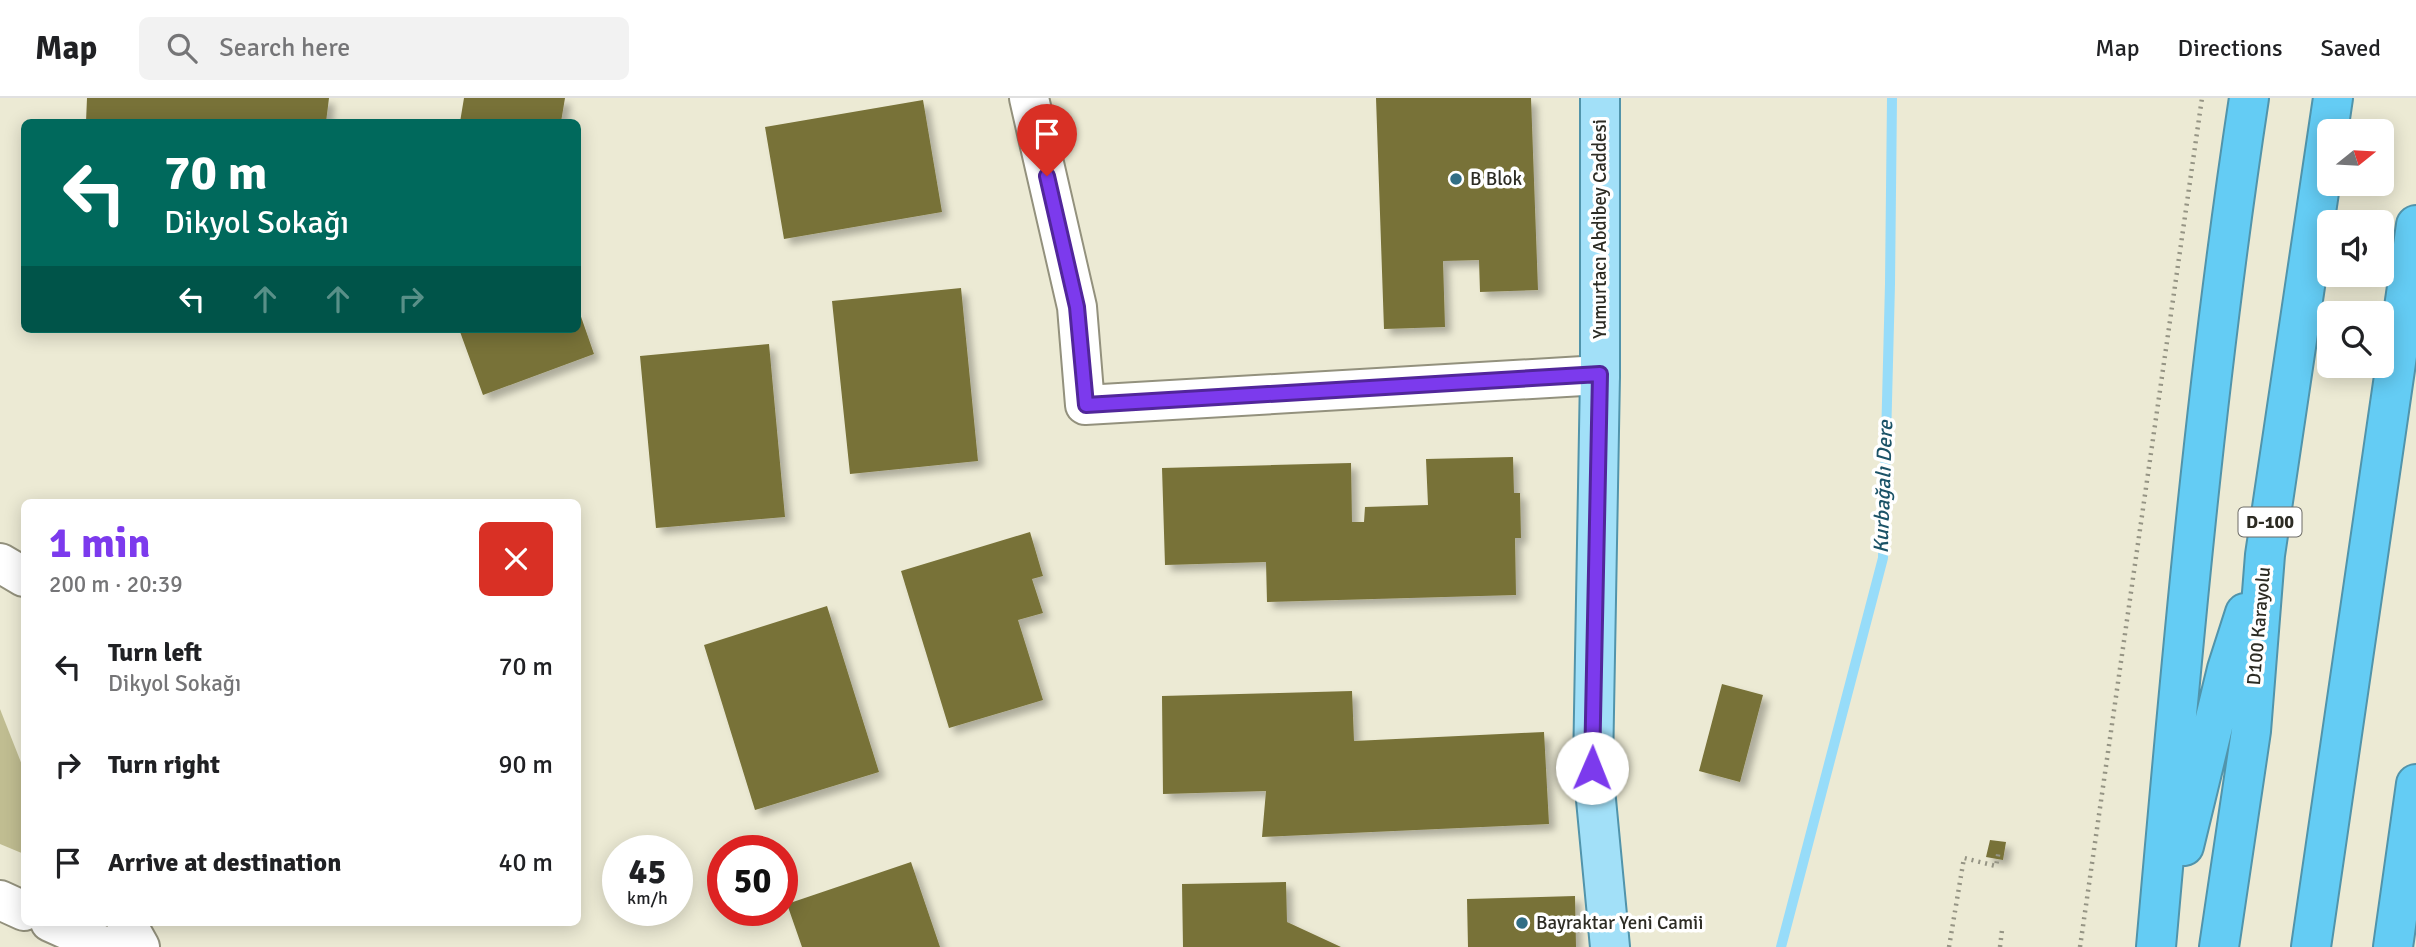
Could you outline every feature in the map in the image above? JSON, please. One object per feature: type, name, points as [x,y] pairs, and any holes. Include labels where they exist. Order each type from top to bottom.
[{"type":"highway","points":[[2158,947],[2185,609],[2229,228],[2249,98]]},
{"type":"highway","name":"D100 Karayolu","points":[[2219,947],[2251,731],[2265,555],[2333,98]]},
{"type":"highway","points":[[2311,947],[2416,225]]},
{"type":"highway","points":[[2158,947],[2227,669],[2265,555]]},
{"type":"highway","points":[[2391,947],[2416,784]]},
{"type":"main road","name":"Yumurtacı Abdibey Caddesi","points":[[1600,98],[1600,374],[1592,768],[1610,947]]},
{"type":"street","points":[[1029,98],[1077,307],[1086,405],[1600,374]]},
{"type":"street","points":[[0,563],[21,575]]},
{"type":"street","points":[[0,900],[21,910]]},
{"type":"street","points":[[59,926],[106,947]]},
{"type":"street","points":[[128,926],[140,947]]},
{"type":"path","points":[[2080,947],[2202,98]]},
{"type":"path","points":[[1949,947],[1964,859],[1996,866],[1999,850]]},
{"type":"path","points":[[2000,947],[2002,930]]},
{"type":"shaded area","points":[[0,709],[21,762],[21,853],[0,844]]},
{"type":"building","points":[[87,98],[329,98],[326,119],[86,119]]},
{"type":"building","points":[[464,98],[565,98],[562,119],[460,119]]},
{"type":"building","name":"B Blok","points":[[1376,98],[1531,98],[1538,290],[1480,292],[1479,260],[1443,261],[1445,327],[1384,329]]},
{"type":"building","points":[[923,100],[942,212],[784,239],[765,127]]},
{"type":"building","points":[[961,288],[978,461],[850,474],[832,301]]},
{"type":"building","points":[[581,317],[594,354],[483,395],[460,333],[581,333]]},
{"type":"building","points":[[769,344],[785,517],[656,528],[640,356]]},
{"type":"building","points":[[1513,457],[1514,493],[1520,493],[1521,538],[1515,538],[1516,595],[1267,602],[1266,562],[1165,565],[1162,468],[1351,463],[1352,522],[1364,522],[1365,507],[1428,505],[1426,459]]},
{"type":"building","points":[[1030,532],[1043,576],[1032,579],[1043,613],[1018,620],[1043,700],[949,728],[901,571]]},
{"type":"building","points":[[827,606],[879,772],[755,810],[704,645]]},
{"type":"building","points":[[1722,684],[1763,695],[1740,782],[1699,771]]},
{"type":"building","points":[[1352,691],[1354,741],[1544,732],[1549,824],[1262,837],[1266,791],[1163,794],[1162,696]]},
{"type":"building","points":[[1990,840],[2006,842],[2003,860],[1986,857]]},
{"type":"building","points":[[911,862],[940,947],[802,947],[795,926],[798,926],[798,900]]},
{"type":"building","points":[[1286,882],[1287,922],[1341,947],[1183,947],[1182,884]]},
{"type":"building","name":"Bayraktar Yeni Camii","points":[[1575,896],[1576,947],[1468,947],[1467,899]]},
{"type":"waterway","name":"Kurbağalı Dere","points":[[1781,947],[1883,558],[1892,98]]},
{"type":"place","name":"B Blok","points":[[1456,179]]},
{"type":"place","name":"Bayraktar Yeni Camii","points":[[1522,923]]},
{"type":"route","points":[[1047,176],[1077,307],[1086,405],[1600,374],[1592,768]]}]
